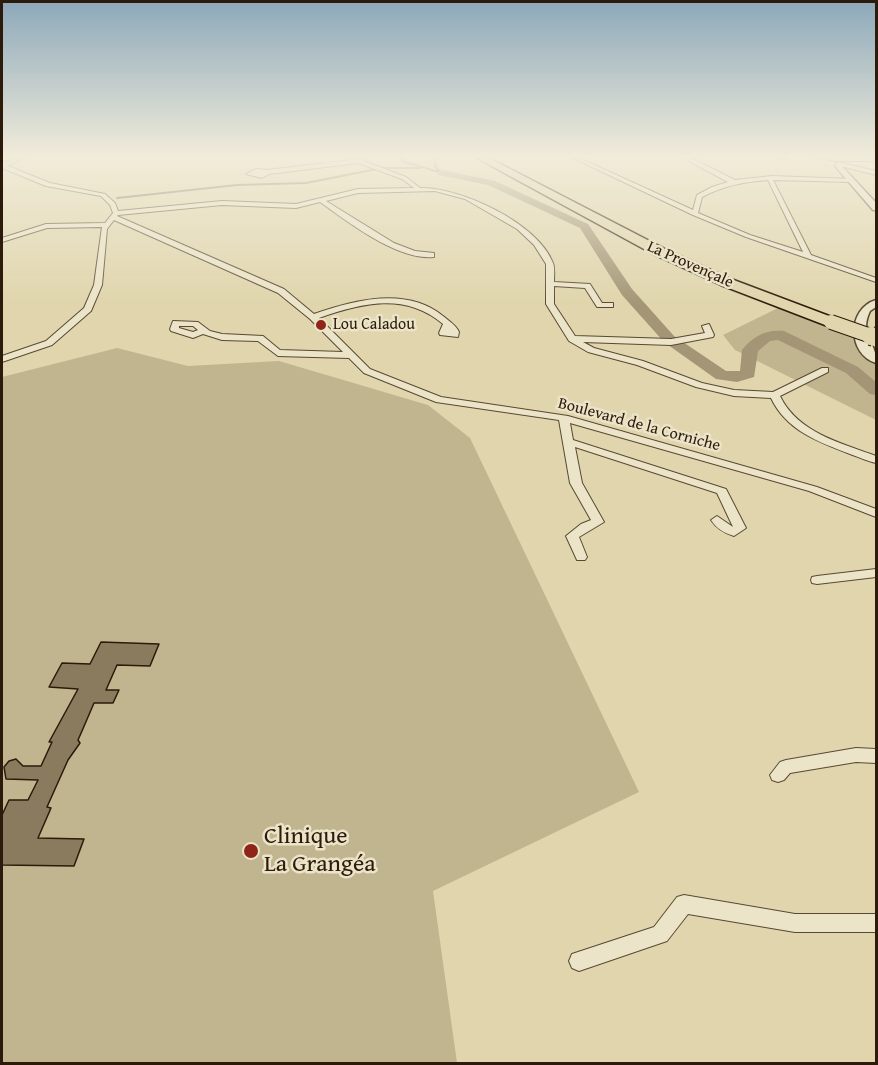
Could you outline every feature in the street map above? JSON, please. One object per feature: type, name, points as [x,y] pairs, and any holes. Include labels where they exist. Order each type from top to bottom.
[{"type":"highway","name":"La Provençale","points":[[574,207],[668,256],[726,282],[876,335]]},
{"type":"highway","name":"La Provençale","points":[[591,207],[690,257],[836,320]]},
{"type":"street","points":[[2,359],[49,343],[88,309],[98,285],[104,229],[113,219],[113,207]]},
{"type":"street","points":[[132,207],[148,209]]},
{"type":"street","points":[[2,240],[46,226],[113,219],[148,209],[176,207]]},
{"type":"street","points":[[332,207],[388,242],[415,253]]},
{"type":"street","points":[[482,207],[519,228],[544,254],[550,264],[550,304],[572,339],[591,350],[640,363],[699,385],[734,393],[776,394],[825,370]]},
{"type":"street","points":[[680,207],[809,258],[876,280]]},
{"type":"street","points":[[695,214],[697,207]]},
{"type":"street","points":[[784,207],[809,258]]},
{"type":"street","name":"Boulevard de la Corniche","points":[[113,219],[281,291],[313,317],[367,371],[439,400],[564,418],[813,489],[876,513]]},
{"type":"street","points":[[551,284],[587,286],[600,305],[610,305]]},
{"type":"street","points":[[313,317],[353,305],[408,303],[430,308],[447,324]]},
{"type":"street","points":[[876,303],[865,309],[859,328],[861,342],[876,359]]},
{"type":"street","points":[[572,339],[675,342],[710,334],[706,326]]},
{"type":"street","points":[[205,331],[222,337],[260,338],[278,353],[351,356]]},
{"type":"street","points":[[776,394],[778,406],[792,421],[806,430],[876,460]]},
{"type":"street","points":[[564,418],[576,483],[598,522],[572,536],[581,557]]},
{"type":"street","points":[[570,442],[722,491],[740,528],[734,532],[726,529],[717,520]]},
{"type":"street","points":[[817,580],[876,573]]},
{"type":"street","points":[[778,775],[786,767],[856,755],[876,756]]},
{"type":"street","points":[[579,961],[660,934],[684,904],[795,923],[876,923]]},
{"type":"shaded area","points":[[778,308],[876,343],[876,420],[735,350],[723,335]]},
{"type":"shaded area","points":[[117,348],[188,366],[279,361],[428,405],[470,438],[639,792],[433,891],[457,1063],[2,1063],[2,377]]},
{"type":"building","points":[[101,642],[159,644],[150,666],[117,665],[106,690],[119,690],[113,703],[94,703],[78,740],[80,743],[68,760],[47,807],[51,808],[38,838],[84,839],[74,866],[2,865],[2,815],[9,800],[28,800],[38,780],[6,779],[4,767],[9,761],[16,759],[23,766],[41,766],[52,742],[49,742],[78,689],[49,687],[62,663],[90,664]]},
{"type":"waterway","points":[[542,207],[584,226],[627,292],[669,339],[722,376],[737,377],[748,374],[750,350],[765,338],[778,335],[852,370],[876,390]]},
{"type":"place","name":"Lou Caladou","points":[[321,325]]},
{"type":"place","name":"Clinique La Grangéa","points":[[251,851]]}]
